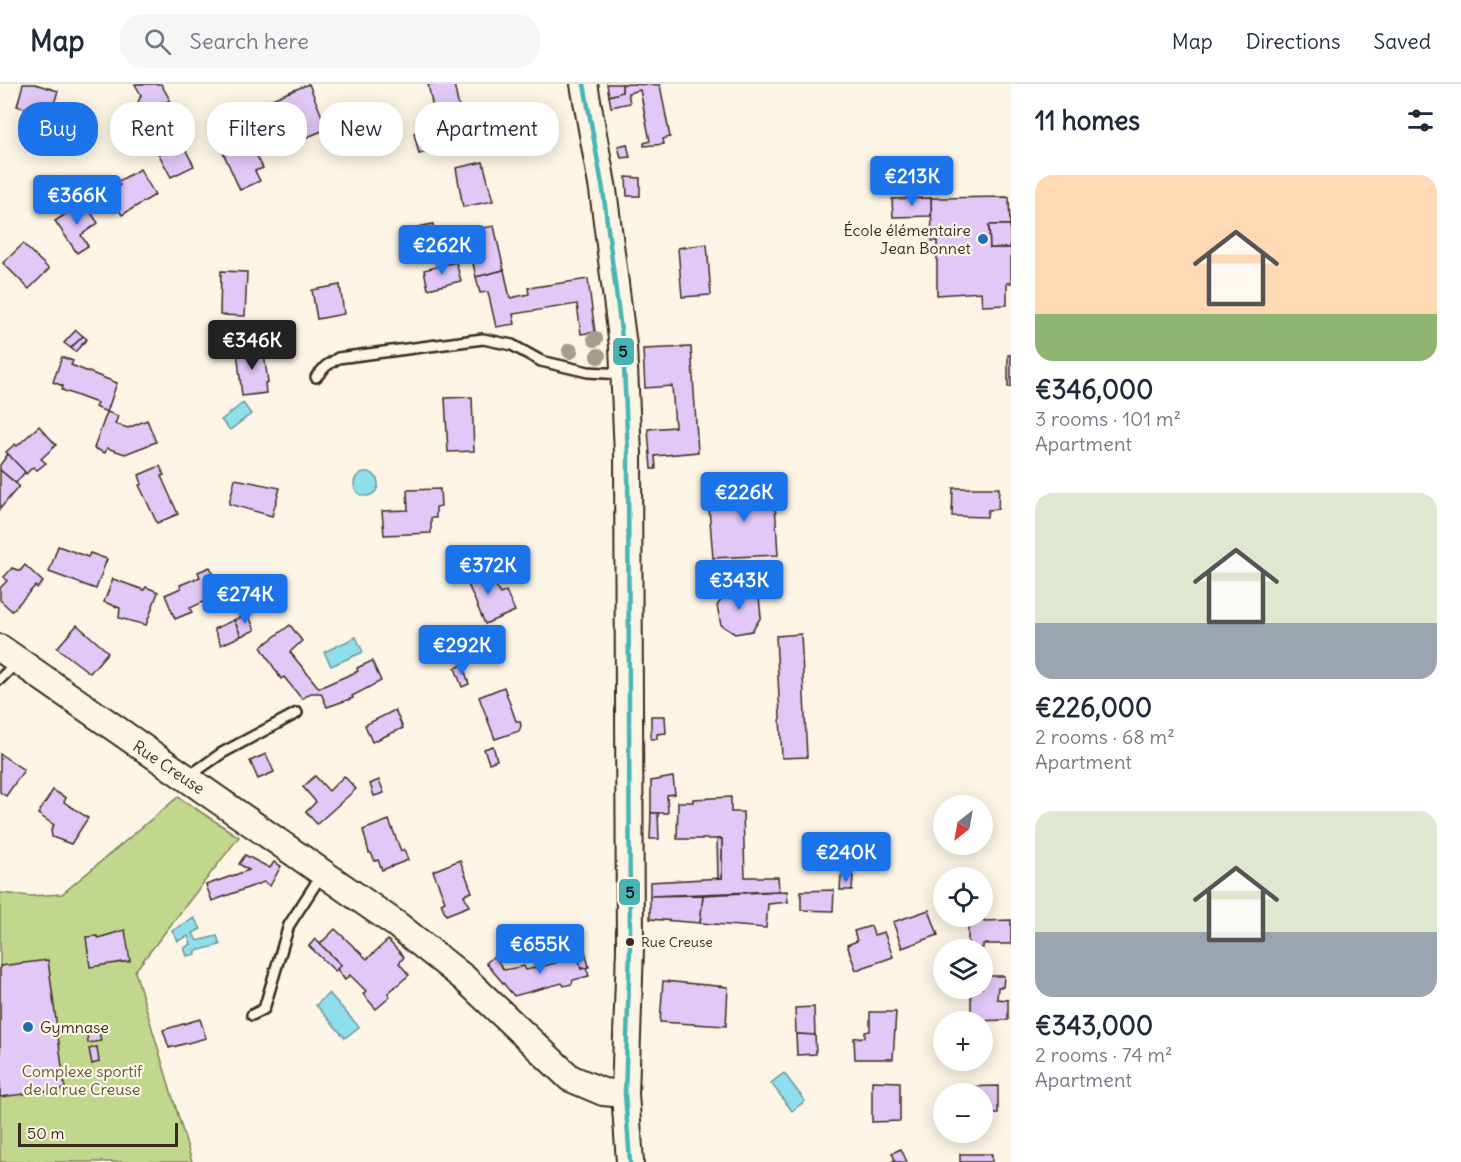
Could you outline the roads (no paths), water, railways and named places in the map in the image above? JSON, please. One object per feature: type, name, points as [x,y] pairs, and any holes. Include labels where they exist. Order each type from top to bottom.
[{"type":"main road","points":[[584,84],[603,190],[624,374],[628,454],[630,925],[625,1094],[630,1162]]},
{"type":"main road","name":"Rue Creuse","points":[[6,663],[323,872],[464,978],[570,1078],[603,1092],[625,1094]]},
{"type":"lane","points":[[316,378],[326,366],[338,358],[483,339],[512,345],[541,361],[588,372],[624,374]]},
{"type":"lane","points":[[185,779],[222,753],[297,713]]},
{"type":"lane","points":[[252,1016],[264,1009],[289,925],[323,872]]},
{"type":"water","points":[[243,403],[251,414],[230,430],[221,420]]},
{"type":"water","points":[[366,472],[374,476],[378,484],[374,492],[366,496],[358,492],[354,484],[358,476]]},
{"type":"water","points":[[356,637],[363,652],[331,666],[324,652]]},
{"type":"water","points":[[194,918],[201,929],[193,933],[197,941],[217,936],[220,945],[195,951],[196,954],[187,956],[184,948],[191,944],[188,936],[178,941],[172,931]]},
{"type":"water","points":[[329,993],[359,1027],[345,1038],[316,1005]]},
{"type":"water","points":[[784,1073],[805,1101],[792,1111],[771,1083]]},
{"type":"place","name":"École élémentaire Jean Bonnet","points":[[983,239]]},
{"type":"place","name":"Rue Creuse","points":[[630,942]]},
{"type":"place","name":"Gymnase","points":[[28,1027]]},
{"type":"park label","name":"Complexe sportif de la rue Creuse","points":[[82,1080]]}]
